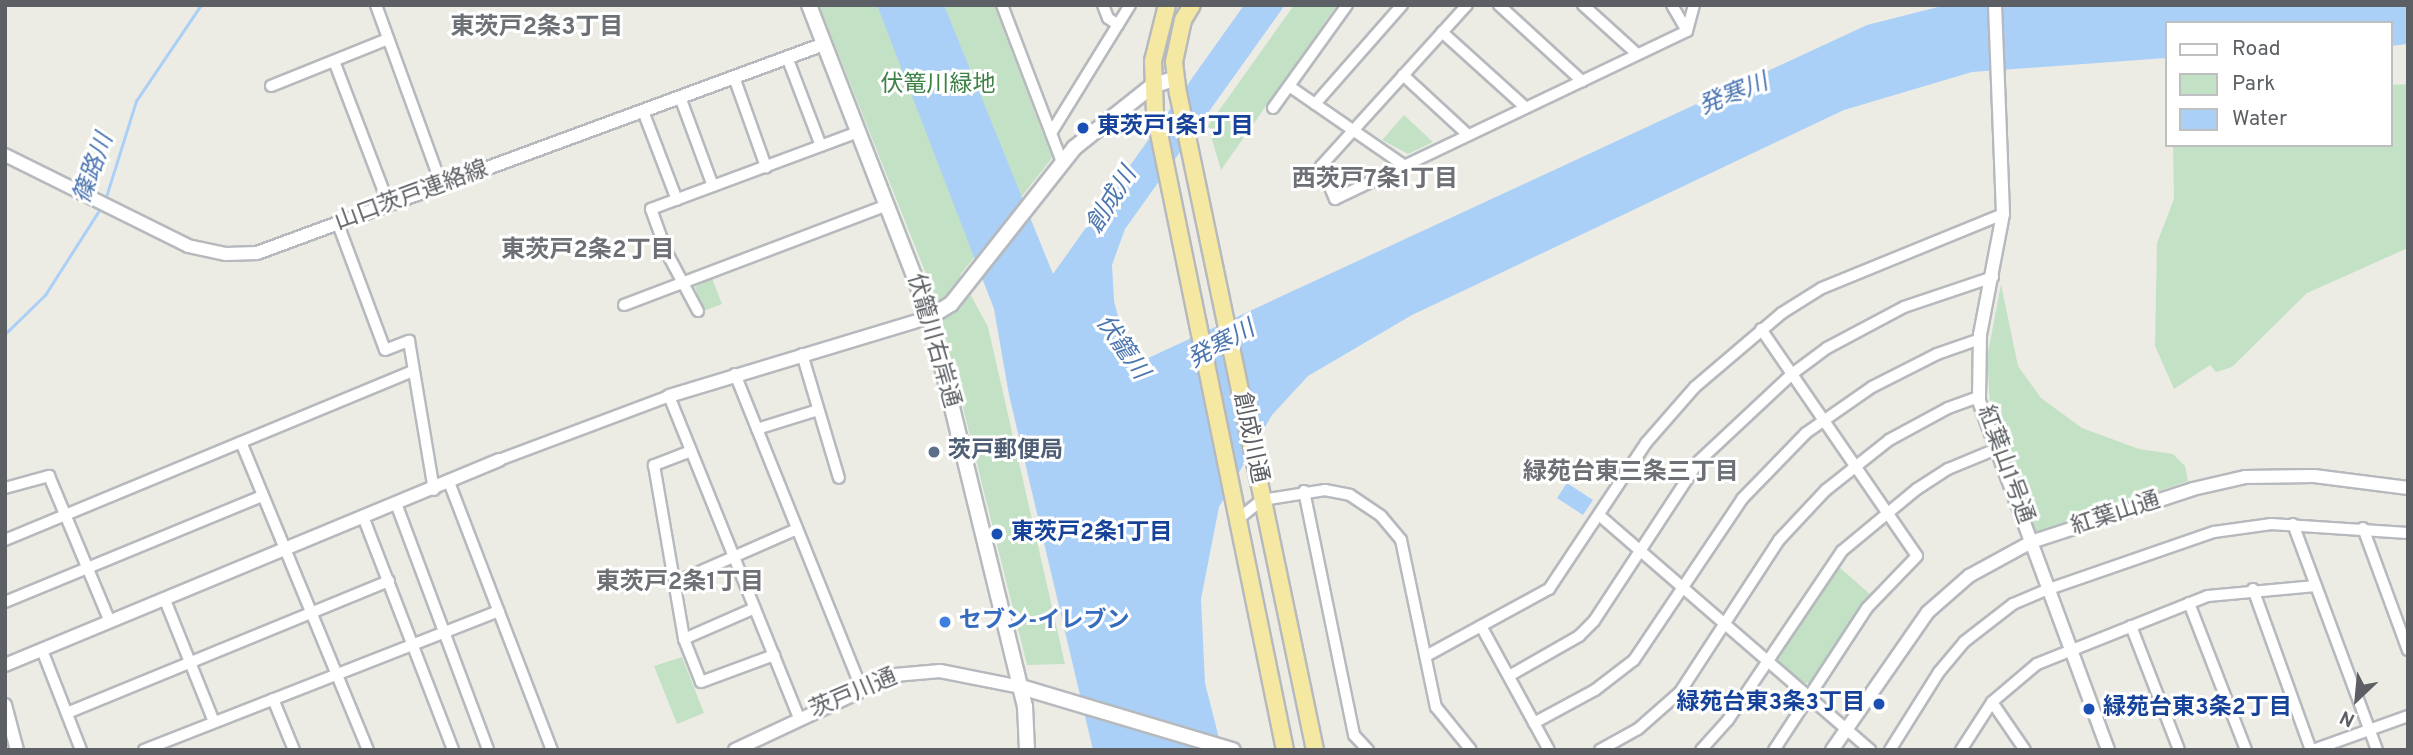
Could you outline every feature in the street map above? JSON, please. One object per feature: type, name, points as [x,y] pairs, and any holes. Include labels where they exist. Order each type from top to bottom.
[{"type":"highway","name":"創成川通","points":[[1167,5],[1157,35],[1152,86],[1155,114],[1192,308],[1285,750]]},
{"type":"highway","name":"創成川通","points":[[1192,5],[1183,20],[1177,85],[1315,750]]},
{"type":"main road","name":"伏籠川右岸通","points":[[809,5],[930,317],[1021,687],[1027,750]]},
{"type":"main road","points":[[930,317],[951,304],[1047,180],[1098,127],[1152,86],[1177,85]]},
{"type":"main road","points":[[1021,687],[1233,750]]},
{"type":"street","points":[[376,5],[442,186]]},
{"type":"street","points":[[1002,5],[1062,162]]},
{"type":"street","points":[[1103,5],[1108,19],[1118,25]]},
{"type":"street","points":[[1051,133],[1130,5]]},
{"type":"street","points":[[1273,108],[1348,5]]},
{"type":"street","points":[[1315,104],[1402,5]]},
{"type":"street","points":[[1467,5],[1321,166],[1335,199],[1687,30],[1694,5]]},
{"type":"street","points":[[1499,5],[1582,81]]},
{"type":"street","points":[[1583,5],[1637,54]]},
{"type":"street","points":[[1672,5],[1687,30]]},
{"type":"street","name":"紅葉山1号通","points":[[1995,5],[2003,214],[1980,339],[1979,397],[2108,750]]},
{"type":"street","points":[[1442,33],[1526,108]]},
{"type":"street","points":[[271,86],[388,39]]},
{"type":"street","name":"山口茨戸連絡線","points":[[5,155],[194,248],[226,254],[257,253],[824,44]]},
{"type":"street","points":[[787,57],[821,146]]},
{"type":"street","points":[[334,61],[389,205]]},
{"type":"street","points":[[1403,75],[1468,135]]},
{"type":"street","points":[[734,77],[766,167]]},
{"type":"street","points":[[1289,86],[1405,166]]},
{"type":"street","points":[[680,97],[713,186]]},
{"type":"street","points":[[643,111],[677,200]]},
{"type":"street","points":[[698,311],[685,281],[667,253],[651,209],[859,132]]},
{"type":"street","points":[[624,305],[887,205]]},
{"type":"street","points":[[1426,656],[1549,589],[1654,433],[1695,387],[1761,329],[1822,288],[2003,214]]},
{"type":"street","points":[[338,225],[385,350],[409,341],[434,490]]},
{"type":"street","points":[[1509,676],[1579,636],[1608,604],[1699,461],[1792,374],[1828,348],[1894,312],[1993,278]]},
{"type":"street","points":[[5,665],[397,506],[499,460],[669,396],[734,374],[930,317]]},
{"type":"street","points":[[1761,329],[1917,556],[1867,608],[1774,750]]},
{"type":"street","points":[[1534,723],[1605,684],[1634,660],[1685,589],[1751,488],[1824,419],[1900,372],[1980,339]]},
{"type":"street","points":[[802,354],[839,478]]},
{"type":"street","points":[[5,540],[413,371]]},
{"type":"street","points":[[734,374],[861,687]]},
{"type":"street","points":[[669,396],[799,718]]},
{"type":"street","points":[[1600,750],[1658,714],[1680,692],[1727,625],[1779,540],[1856,466],[1919,423],[1979,397]]},
{"type":"street","points":[[757,429],[818,410]]},
{"type":"street","points":[[241,442],[368,750]]},
{"type":"street","points":[[1701,750],[1728,720],[1825,571],[1886,511],[1948,469],[1996,449]]},
{"type":"street","points":[[691,451],[654,466],[684,639],[701,682],[774,654]]},
{"type":"street","points":[[5,488],[49,476],[110,622]]},
{"type":"street","name":"紅葉山通","points":[[1832,750],[1928,612],[1969,576],[2031,542],[2193,489],[2245,477],[2314,476],[2408,488]]},
{"type":"street","points":[[449,482],[552,750]]},
{"type":"street","points":[[1236,519],[1262,500],[1304,491],[1350,495],[1381,516],[1401,540],[1436,707],[1471,750]]},
{"type":"street","points":[[1304,491],[1354,735],[1368,750]]},
{"type":"street","points":[[5,602],[262,496]]},
{"type":"street","points":[[397,506],[488,750]]},
{"type":"street","points":[[1599,515],[1870,750]]},
{"type":"street","points":[[364,519],[453,750]]},
{"type":"street","points":[[2293,524],[2377,750]]},
{"type":"street","points":[[1890,750],[1939,672],[1964,642],[2013,604],[2214,532],[2293,524],[2408,533]]},
{"type":"street","points":[[2362,528],[2408,650]]},
{"type":"street","points":[[674,583],[797,529]]},
{"type":"street","points":[[67,713],[389,581]]},
{"type":"street","points":[[1961,750],[1992,702],[2037,664],[2189,603],[2253,589],[2316,586]]},
{"type":"street","points":[[2253,589],[2312,750],[2408,716]]},
{"type":"street","points":[[165,600],[214,722]]},
{"type":"street","points":[[2189,603],[2246,750]]},
{"type":"street","points":[[684,639],[755,608]]},
{"type":"street","points":[[144,750],[499,611]]},
{"type":"street","points":[[1481,626],[1549,750]]},
{"type":"street","points":[[2131,626],[2179,750]]},
{"type":"street","points":[[42,650],[81,750]]},
{"type":"street","name":"茨戸川通","points":[[735,750],[861,687],[922,670],[1021,687]]},
{"type":"street","points":[[273,699],[294,750]]},
{"type":"street","points":[[1992,702],[2025,750]]},
{"type":"street","points":[[5,705],[17,750]]},
{"type":"green space","name":"伏篭川緑地","points":[[819,5],[994,5],[1052,158],[960,275],[988,327],[1065,664],[1027,665],[936,299]]},
{"type":"green space","points":[[1294,5],[1337,5],[1221,170],[1208,126]]},
{"type":"green space","points":[[2408,84],[2408,248],[2307,293],[2232,367],[2216,372],[2210,365],[2174,389],[2155,346],[2157,243],[2174,199],[2173,147],[2392,147],[2392,85]]},
{"type":"green space","points":[[1404,115],[1433,142],[1408,154],[1382,140]]},
{"type":"green space","points":[[712,278],[722,304],[704,311],[695,287]]},
{"type":"green space","points":[[2001,284],[2018,366],[2041,398],[2082,428],[2139,449],[2173,454],[2185,466],[2188,481],[2036,534],[1990,405],[1987,358]]},
{"type":"green space","points":[[1838,566],[1871,595],[1810,683],[1803,683],[1777,662],[1777,656]]},
{"type":"green space","points":[[682,657],[704,713],[677,724],[654,666]]},
{"type":"water","points":[[877,5],[944,5],[1053,274],[1244,5],[1285,5],[1125,229],[1112,265],[1114,301],[1131,366],[1867,25],[1946,5],[2408,5],[2408,44],[2392,46],[2392,21],[2164,21],[2164,58],[1972,72],[1844,110],[1412,315],[1308,376],[1272,415],[1219,507],[1201,599],[1205,683],[1222,750],[1093,750],[1009,395],[994,309]]},
{"type":"water","points":[[1567,483],[1593,500],[1583,515],[1557,498]]},
{"type":"waterway","name":"篠路川","points":[[105,200],[136,101],[201,5]]},
{"type":"waterway","name":"篠路川","points":[[5,334],[45,295],[102,206]]},
{"type":"place","name":"東茨戸1条1丁目","points":[[1083,128]]},
{"type":"place","name":"茨戸郵便局","points":[[934,452]]},
{"type":"place","name":"東茨戸2条1丁目","points":[[997,534]]},
{"type":"place","name":"セブン-イレブン","points":[[945,622]]},
{"type":"place","name":"緑苑台東3条3丁目","points":[[1879,704]]},
{"type":"place","name":"緑苑台東3条2丁目","points":[[2089,709]]},
{"type":"district","name":"東茨戸2条3丁目","points":[[537,29]]},
{"type":"district","name":"西茨戸7条1丁目","points":[[1375,181]]},
{"type":"district","name":"東茨戸2条2丁目","points":[[588,252]]},
{"type":"district","name":"緑苑台東三条三丁目","points":[[1631,474]]},
{"type":"district","name":"東茨戸2条1丁目","points":[[680,584]]},
{"type":"water label","name":"発寒川","points":[[1734,96]]},
{"type":"water label","name":"創成川","points":[[1113,201]]},
{"type":"water label","name":"発寒川","points":[[1222,346]]},
{"type":"water label","name":"伏籠川","points":[[1121,348]]}]
